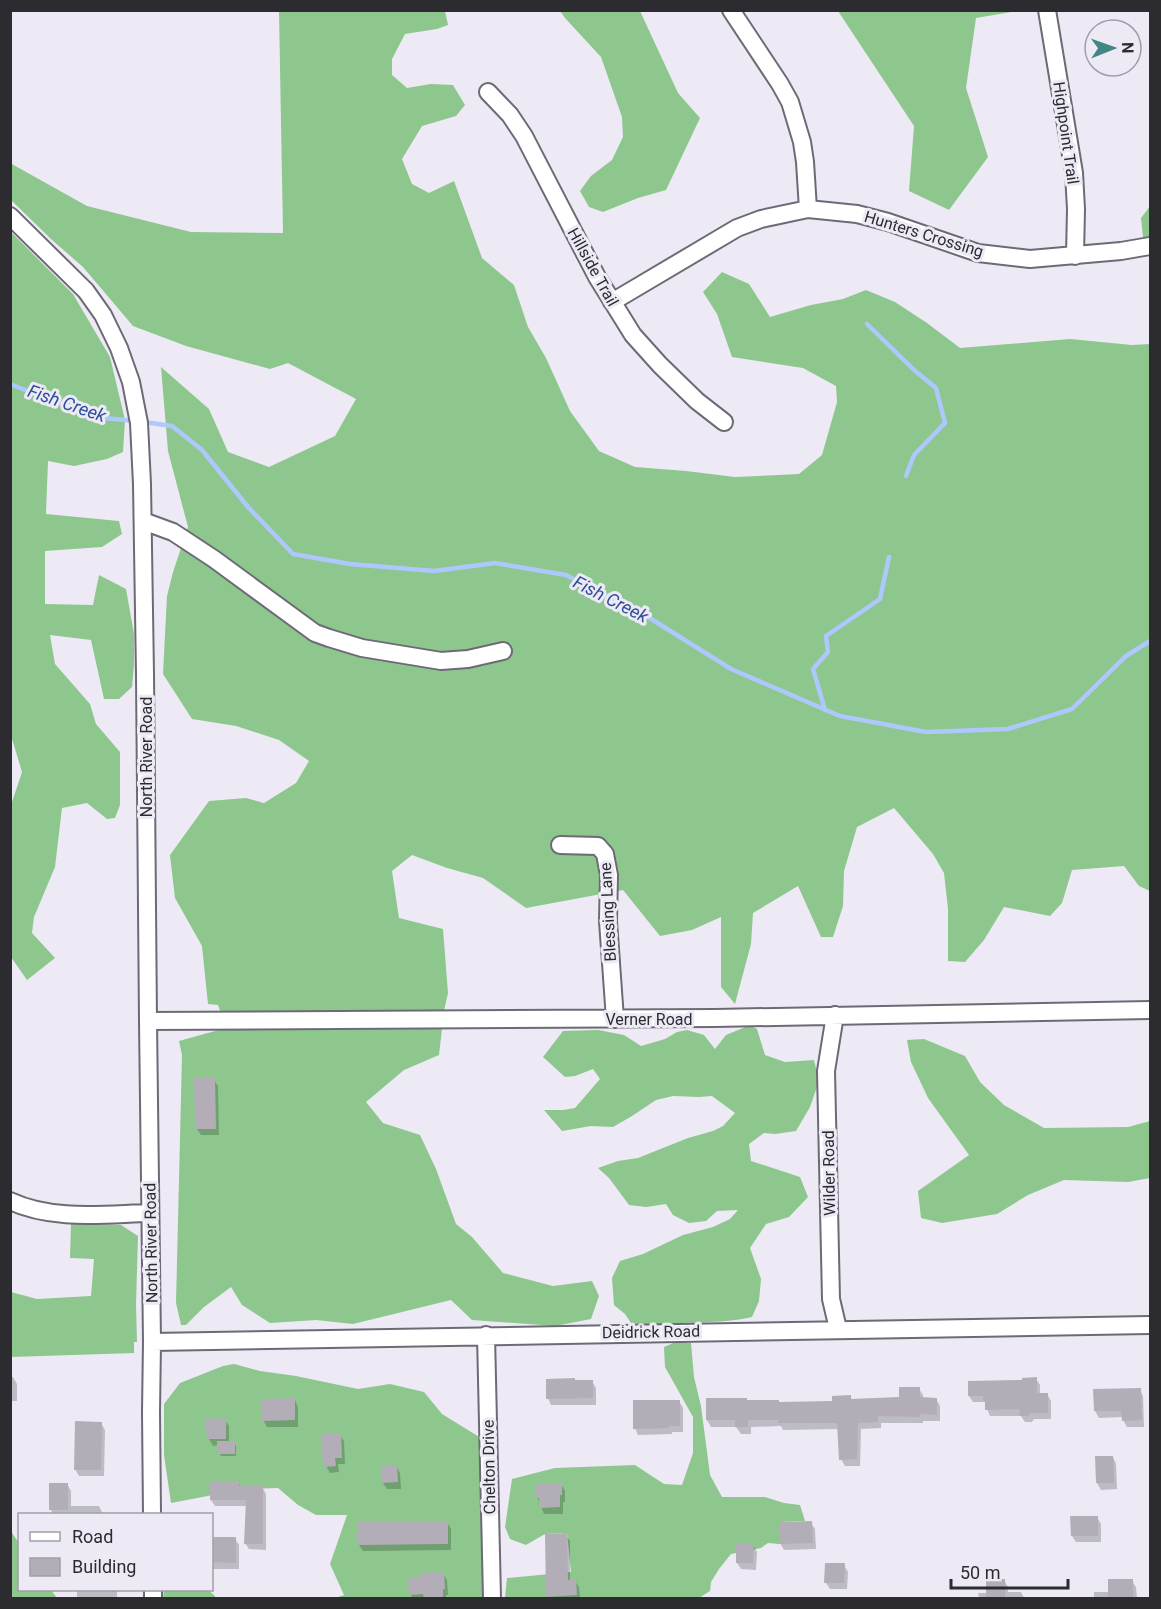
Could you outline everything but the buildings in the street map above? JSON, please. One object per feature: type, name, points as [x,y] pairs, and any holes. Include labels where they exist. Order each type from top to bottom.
[{"type":"street","points":[[731,10],[790,102],[802,142],[808,209]]},
{"type":"street","name":"Highpoint Trail","points":[[1047,10],[1074,173],[1075,256]]},
{"type":"street","name":"Hillside Trail","points":[[488,92],[510,115],[524,136],[597,277],[633,335],[660,365],[724,422]]},
{"type":"street","name":"Hunters Crossing","points":[[612,302],[737,228],[761,219],[808,209],[857,214],[888,222],[978,253],[1030,259],[1075,256],[1150,246]]},
{"type":"street","name":"North River Road","points":[[10,216],[86,291],[103,315],[119,348],[131,382],[139,423],[143,521],[152,1513]]},
{"type":"street","points":[[143,521],[173,532],[315,633],[362,648],[441,661],[468,659],[503,651]]},
{"type":"street","name":"Blessing Lane","points":[[560,845],[598,846],[605,854],[609,875],[608,921],[615,1019]]},
{"type":"street","name":"Verner Road","points":[[148,1022],[615,1019],[1150,1010]]},
{"type":"street","name":"Wilder Road","points":[[835,1015],[826,1071],[831,1299],[838,1329]]},
{"type":"street","points":[[10,1201],[30,1209],[68,1214],[150,1213]]},
{"type":"street","name":"Deidrick Road","points":[[152,1342],[1150,1325]]},
{"type":"street","name":"Chelton Drive","points":[[486,1335],[492,1599]]},
{"type":"green space","points":[[279,11],[445,11],[448,25],[405,34],[392,59],[392,75],[407,88],[431,84],[453,85],[465,105],[456,116],[422,126],[402,159],[412,184],[429,193],[454,181],[482,258],[514,285],[528,327],[546,358],[570,411],[599,451],[635,467],[735,477],[799,474],[822,455],[837,402],[836,386],[803,368],[732,357],[717,314],[703,292],[722,272],[749,284],[770,317],[811,305],[843,299],[866,290],[895,302],[960,348],[1070,339],[1132,345],[1150,344],[1150,891],[1139,886],[1124,866],[1072,870],[1062,903],[1050,916],[1004,907],[984,940],[965,962],[948,961],[948,909],[944,873],[933,854],[894,808],[857,827],[844,871],[843,906],[833,937],[821,937],[798,886],[753,913],[751,944],[735,1004],[721,987],[721,917],[692,930],[660,936],[623,890],[526,908],[483,878],[412,855],[392,871],[399,918],[443,929],[448,993],[439,1055],[404,1070],[366,1102],[383,1123],[420,1135],[436,1169],[456,1224],[472,1237],[503,1273],[553,1286],[592,1281],[599,1296],[591,1319],[555,1326],[472,1320],[451,1300],[353,1324],[316,1320],[270,1323],[242,1305],[231,1287],[204,1307],[186,1325],[181,1325],[176,1303],[182,1055],[179,1041],[226,1028],[218,1005],[208,1004],[202,946],[175,898],[170,855],[209,801],[246,798],[264,803],[296,783],[309,761],[279,740],[236,726],[192,719],[163,674],[167,596],[188,527],[168,451],[161,367],[209,409],[228,452],[269,467],[335,436],[356,399],[288,363],[270,369],[186,346],[133,326],[83,267],[11,200],[10,163],[87,206],[191,232],[283,233]]},
{"type":"green space","points":[[560,11],[640,11],[678,93],[700,118],[666,190],[603,212],[589,207],[580,191],[591,176],[612,160],[623,137],[622,117],[601,57]]},
{"type":"green space","points":[[838,11],[1017,11],[976,18],[966,88],[988,157],[949,210],[909,191],[914,126]]},
{"type":"green space","points":[[1150,206],[1150,239],[1143,237],[1141,218]]},
{"type":"green space","points":[[11,232],[73,294],[110,357],[125,420],[123,452],[107,459],[74,466],[48,461],[46,514],[119,521],[122,534],[102,547],[45,551],[45,604],[93,605],[99,575],[126,589],[134,634],[132,687],[119,699],[104,699],[91,640],[50,635],[55,664],[90,704],[96,724],[120,752],[120,805],[115,818],[107,819],[87,803],[62,808],[55,867],[34,917],[32,933],[55,958],[27,980],[11,957],[11,805],[22,772],[10,732]]},
{"type":"green space","points":[[750,1025],[757,1029],[765,1055],[785,1062],[814,1060],[819,1081],[810,1107],[796,1131],[764,1133],[749,1144],[751,1161],[800,1177],[808,1197],[789,1217],[766,1224],[750,1248],[761,1279],[759,1301],[752,1317],[738,1320],[664,1324],[635,1329],[625,1314],[614,1305],[612,1278],[620,1261],[643,1254],[683,1235],[713,1227],[730,1219],[738,1210],[717,1211],[706,1221],[689,1223],[673,1215],[666,1204],[646,1207],[629,1205],[609,1178],[598,1168],[618,1161],[638,1158],[688,1138],[713,1131],[723,1126],[735,1113],[712,1096],[673,1096],[656,1100],[613,1127],[591,1126],[562,1131],[544,1110],[575,1108],[600,1079],[593,1069],[565,1077],[543,1057],[563,1031],[598,1030],[624,1035],[641,1046],[687,1030],[704,1035],[715,1049],[726,1035]]},
{"type":"green space","points":[[924,1039],[965,1056],[980,1082],[1004,1105],[1044,1128],[1128,1127],[1150,1121],[1150,1178],[1128,1182],[1064,1180],[1028,1195],[997,1214],[942,1223],[921,1218],[918,1191],[969,1155],[928,1098],[911,1062],[907,1040]]},
{"type":"green space","points":[[71,1223],[121,1225],[138,1236],[137,1342],[134,1342],[134,1353],[11,1357],[11,1292],[37,1299],[91,1296],[94,1259],[70,1258]]},
{"type":"green space","points":[[678,1341],[691,1343],[694,1377],[701,1406],[710,1475],[722,1497],[765,1497],[800,1505],[805,1521],[779,1522],[779,1544],[768,1543],[761,1548],[731,1554],[711,1582],[710,1591],[699,1598],[505,1598],[507,1578],[571,1572],[567,1533],[545,1534],[526,1545],[510,1539],[505,1527],[512,1479],[555,1468],[635,1465],[664,1484],[682,1485],[693,1453],[693,1417],[665,1367],[664,1347]]},
{"type":"green space","points":[[234,1364],[358,1389],[390,1384],[424,1392],[442,1414],[489,1443],[492,1598],[335,1598],[344,1595],[330,1564],[347,1515],[316,1515],[298,1505],[278,1488],[244,1489],[171,1503],[164,1455],[164,1404],[180,1383]]},
{"type":"green space","points":[[10,1530],[18,1542],[18,1591],[52,1591],[57,1598],[11,1598]]},
{"type":"green space","points":[[164,1591],[209,1591],[215,1596],[215,1598],[163,1598]]},
{"type":"waterway","points":[[867,324],[936,388],[945,423],[914,455],[906,476]]},
{"type":"waterway","name":"Fish Creek","points":[[10,384],[104,418],[135,421]]},
{"type":"waterway","name":"Fish Creek","points":[[144,422],[172,426],[202,450],[248,507],[293,554],[350,564],[434,571],[495,563],[566,575],[648,617],[731,669],[840,716],[926,732],[1008,729],[1072,709],[1126,656],[1150,641]]},
{"type":"waterway","points":[[825,710],[813,669],[828,652],[826,636],[880,599],[889,557]]}]
